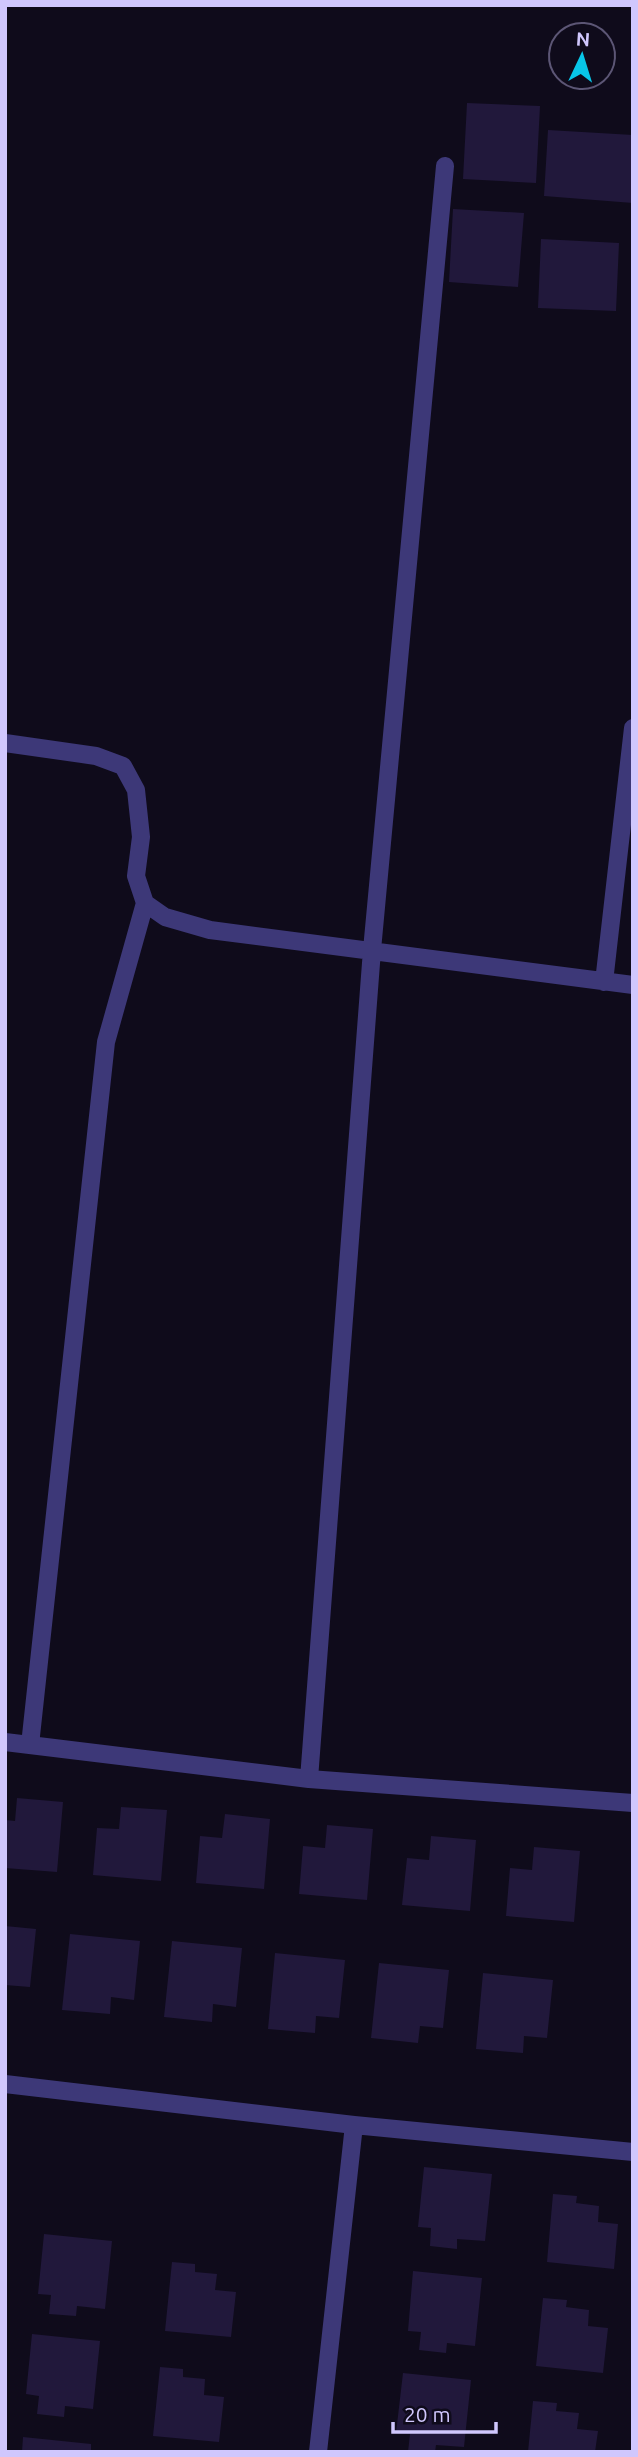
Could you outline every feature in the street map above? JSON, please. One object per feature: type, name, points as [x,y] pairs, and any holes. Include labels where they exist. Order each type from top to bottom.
[{"type":"street","points":[[309,1779],[372,950],[445,166]]},
{"type":"street","points":[[604,982],[633,729]]},
{"type":"street","points":[[5,743],[96,756],[123,766],[136,790],[141,837],[136,876],[145,903],[106,1042],[30,1745]]},
{"type":"street","points":[[145,903],[165,918],[210,930],[633,985]]},
{"type":"street","points":[[5,1742],[309,1779],[633,1803]]},
{"type":"street","points":[[5,2084],[354,2125],[633,2151]]},
{"type":"street","points":[[318,2452],[354,2125]]},
{"type":"building","points":[[467,103],[540,106],[536,183],[463,179]]},
{"type":"building","points":[[548,130],[633,135],[633,203],[544,196]]},
{"type":"building","points":[[453,209],[524,213],[518,287],[449,282]]},
{"type":"building","points":[[541,239],[619,243],[616,311],[538,308]]},
{"type":"building","points":[[17,1798],[63,1802],[57,1872],[5,1868],[5,1820],[15,1821]]},
{"type":"building","points":[[121,1807],[167,1810],[161,1881],[93,1875],[97,1828],[119,1829]]},
{"type":"building","points":[[225,1814],[270,1819],[264,1889],[196,1883],[200,1836],[222,1838]]},
{"type":"building","points":[[327,1825],[373,1829],[367,1900],[299,1894],[303,1846],[325,1848]]},
{"type":"building","points":[[431,1836],[476,1840],[470,1911],[402,1905],[407,1858],[429,1860]]},
{"type":"building","points":[[534,1847],[580,1851],[574,1922],[506,1916],[510,1868],[532,1870]]},
{"type":"building","points":[[5,1926],[36,1929],[30,1987],[5,1985]]},
{"type":"building","points":[[70,1934],[140,1941],[134,2000],[111,1997],[110,2014],[62,2010]]},
{"type":"building","points":[[172,1941],[242,1948],[236,2007],[213,2004],[212,2022],[164,2017]]},
{"type":"building","points":[[275,1953],[345,1960],[339,2018],[316,2016],[315,2033],[268,2029]]},
{"type":"building","points":[[379,1963],[449,1970],[443,2028],[420,2026],[418,2043],[371,2038]]},
{"type":"building","points":[[483,1973],[553,1980],[547,2038],[524,2036],[523,2053],[476,2049]]},
{"type":"building","points":[[424,2167],[492,2174],[485,2241],[457,2239],[457,2249],[430,2246],[431,2228],[418,2227]]},
{"type":"building","points":[[553,2194],[577,2196],[576,2203],[599,2206],[598,2222],[618,2224],[614,2269],[547,2262]]},
{"type":"building","points":[[44,2234],[112,2241],[105,2309],[77,2306],[76,2316],[49,2314],[51,2295],[38,2294]]},
{"type":"building","points":[[172,2262],[195,2264],[195,2272],[217,2274],[215,2290],[236,2292],[231,2337],[165,2331]]},
{"type":"building","points":[[413,2271],[482,2278],[475,2346],[447,2343],[446,2353],[419,2350],[421,2332],[408,2331]]},
{"type":"building","points":[[543,2298],[567,2300],[566,2307],[589,2310],[588,2326],[608,2328],[603,2373],[536,2366]]},
{"type":"building","points":[[32,2334],[100,2341],[93,2409],[65,2406],[64,2417],[37,2414],[39,2396],[26,2394]]},
{"type":"building","points":[[160,2367],[183,2369],[183,2377],[205,2379],[204,2395],[224,2397],[219,2442],[153,2436]]},
{"type":"building","points":[[403,2373],[471,2380],[464,2447],[436,2445],[435,2452],[408,2452],[410,2434],[396,2433]]},
{"type":"building","points":[[533,2401],[557,2403],[556,2411],[579,2413],[577,2429],[598,2431],[595,2452],[528,2452]]},
{"type":"building","points":[[23,2437],[91,2444],[91,2452],[22,2452]]}]
